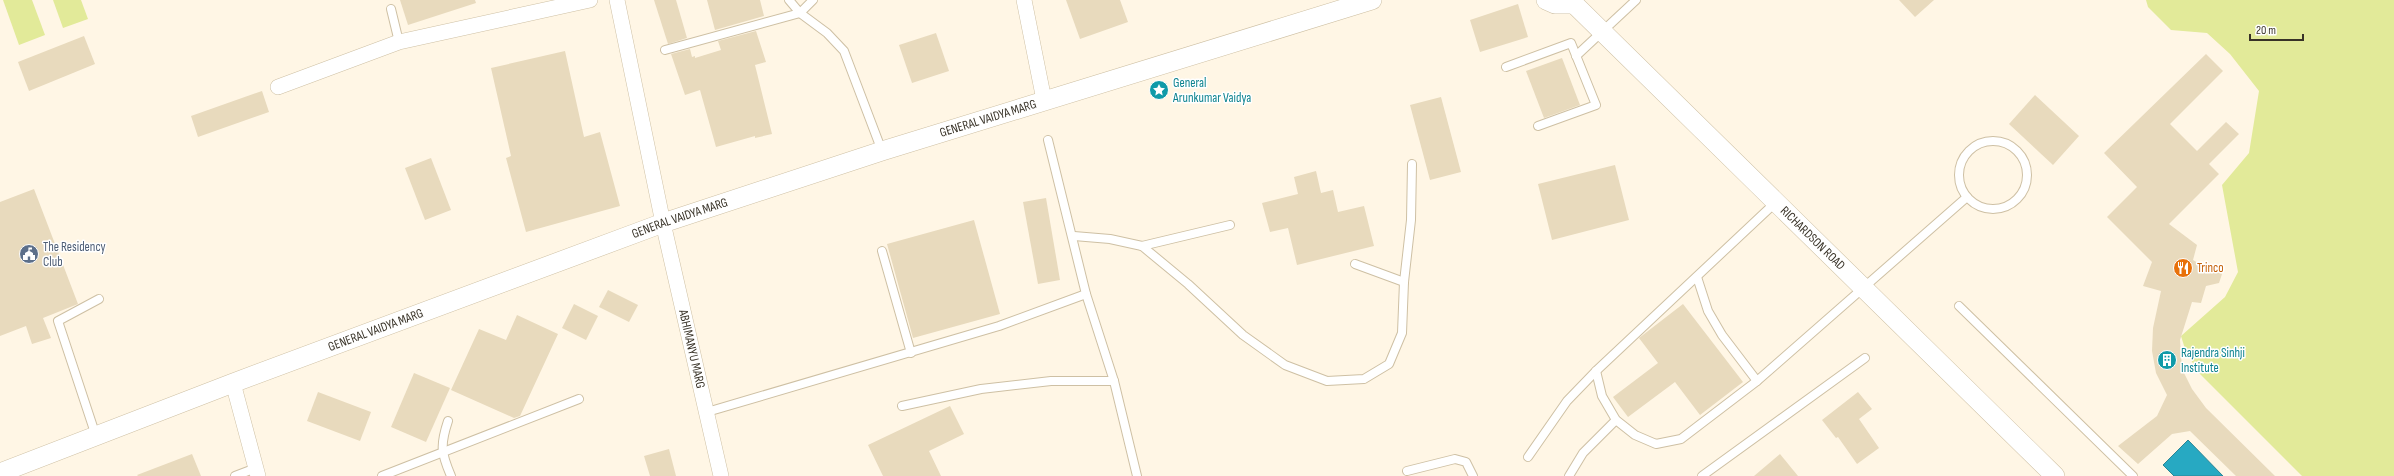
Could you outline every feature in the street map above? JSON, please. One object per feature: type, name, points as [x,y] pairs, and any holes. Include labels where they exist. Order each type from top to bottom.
[{"type":"street","points":[[278,88],[400,42],[590,0]]},
{"type":"street","name":"ABHIMANYU MARG","points":[[617,0],[663,223],[721,476]]},
{"type":"street","points":[[1024,0],[1044,100]]},
{"type":"street","name":"GENERAL VAIDYA MARG","points":[[12,472],[96,436],[233,383],[663,223],[882,151],[1044,100],[1372,0]]},
{"type":"street","points":[[1546,0],[1555,4],[1572,2]]},
{"type":"street","name":"RICHARDSON ROAD","points":[[1572,2],[2055,476]]},
{"type":"street","points":[[233,383],[257,472]]},
{"type":"lane","points":[[789,0],[800,13],[827,33],[844,51],[882,151]]},
{"type":"lane","points":[[665,50],[800,13],[813,0]]},
{"type":"lane","points":[[1576,56],[1636,0]]},
{"type":"lane","points":[[391,9],[400,42]]},
{"type":"lane","points":[[1506,67],[1571,44],[1596,104],[1538,126]]},
{"type":"lane","points":[[1048,140],[1074,236],[1086,294],[1114,381],[1137,476]]},
{"type":"lane","points":[[1995,141],[2009,145],[2021,154],[2028,174],[2022,194],[2015,202],[2006,207],[1995,209],[1985,208],[1967,197],[1962,188],[1960,169],[1963,160],[1972,149],[1985,142],[1995,141]]},
{"type":"lane","points":[[1142,246],[1188,284],[1243,335],[1285,365],[1327,381],[1364,379],[1389,364],[1402,333],[1404,282],[1411,220],[1412,164]]},
{"type":"lane","points":[[1596,372],[1602,396],[1616,420],[1645,440],[1656,444],[1680,439],[1757,381],[1862,287],[1967,197]]},
{"type":"lane","points":[[1528,457],[1567,401],[1776,202]]},
{"type":"lane","points":[[1074,236],[1110,239],[1142,246],[1230,225]]},
{"type":"lane","points":[[882,251],[911,353]]},
{"type":"lane","points":[[1355,264],[1404,282]]},
{"type":"lane","points":[[1697,277],[1708,310],[1722,335],[1757,381]]},
{"type":"lane","points":[[706,412],[999,326],[1086,294]]},
{"type":"lane","points":[[96,436],[58,321],[99,299]]},
{"type":"lane","points":[[1959,306],[2133,476]]},
{"type":"lane","points":[[1702,476],[1865,358]]},
{"type":"lane","points":[[902,406],[982,389],[1035,383],[1114,381]]},
{"type":"lane","points":[[382,476],[579,399]]},
{"type":"lane","points":[[1569,476],[1583,453],[1616,420]]},
{"type":"lane","points":[[448,421],[442,439],[441,454],[451,476]]},
{"type":"lane","points":[[1407,471],[1455,459],[1466,462],[1473,476]]},
{"type":"lane","points":[[235,476],[257,472]]},
{"type":"green space","points":[[3,0],[32,0],[45,35],[19,45]]},
{"type":"green space","points":[[53,0],[81,0],[88,19],[63,28]]},
{"type":"green space","points":[[2146,0],[2394,0],[2394,476],[2302,476],[2199,373],[2186,352],[2181,336],[2225,297],[2238,272],[2222,185],[2249,153],[2259,91],[2230,54],[2207,33],[2171,30],[2148,7]]},
{"type":"water","points":[[2188,440],[2223,476],[2174,476],[2163,465]]},
{"type":"building","points":[[400,0],[475,0],[476,3],[408,25]]},
{"type":"building","points":[[654,0],[676,0],[687,38],[668,44]]},
{"type":"building","points":[[707,0],[760,0],[764,16],[715,30]]},
{"type":"building","points":[[1066,0],[1120,0],[1128,22],[1080,39]]},
{"type":"building","points":[[1899,0],[1934,0],[1915,17]]},
{"type":"building","points":[[1518,4],[1528,37],[1480,52],[1470,20]]},
{"type":"building","points":[[756,31],[766,62],[755,65],[772,134],[755,138],[755,136],[716,147],[700,90],[685,95],[671,54],[690,49],[692,57],[695,56],[695,58],[721,50],[718,41]]},
{"type":"building","points":[[936,33],[949,71],[912,83],[899,45]]},
{"type":"building","points":[[84,36],[95,64],[29,91],[18,62]]},
{"type":"building","points":[[565,51],[584,137],[600,132],[620,206],[526,232],[506,158],[511,156],[491,68]]},
{"type":"building","points":[[2206,54],[2223,71],[2170,124],[2197,151],[2226,122],[2239,134],[2209,164],[2219,174],[2169,224],[2197,245],[2193,260],[2206,268],[2215,267],[2222,274],[2219,283],[2206,286],[2201,303],[2192,302],[2180,340],[2182,369],[2192,389],[2206,408],[2275,476],[2236,476],[2190,431],[2172,434],[2138,464],[2118,446],[2157,416],[2167,395],[2156,373],[2152,351],[2153,328],[2161,291],[2143,286],[2152,262],[2107,217],[2137,187],[2104,153]]},
{"type":"building","points":[[1562,58],[1580,105],[1544,118],[1526,71]]},
{"type":"building","points":[[262,91],[269,112],[198,137],[191,116]]},
{"type":"building","points":[[2035,95],[2079,136],[2053,165],[2009,124]]},
{"type":"building","points":[[1441,97],[1461,172],[1430,180],[1410,105]]},
{"type":"building","points":[[431,158],[451,210],[425,220],[405,168]]},
{"type":"building","points":[[1615,165],[1629,220],[1552,240],[1538,184]]},
{"type":"building","points":[[1316,171],[1321,193],[1333,190],[1338,212],[1364,206],[1374,246],[1297,265],[1288,228],[1270,232],[1262,203],[1298,194],[1294,177]]},
{"type":"building","name":"The Residency Club","points":[[34,189],[78,304],[43,318],[51,338],[32,344],[26,326],[0,336],[0,202]]},
{"type":"building","points":[[1046,198],[1060,280],[1038,284],[1023,202]]},
{"type":"building","points":[[974,220],[1000,314],[913,338],[887,244]]},
{"type":"building","points":[[608,290],[638,305],[629,322],[599,307]]},
{"type":"building","points":[[574,304],[598,316],[586,340],[562,328]]},
{"type":"building","points":[[1683,304],[1743,382],[1700,415],[1675,382],[1628,417],[1613,397],[1658,363],[1639,338]]},
{"type":"building","points":[[517,315],[558,334],[520,416],[514,418],[451,390],[479,329],[506,340]]},
{"type":"building","points":[[414,373],[450,388],[426,442],[391,427]]},
{"type":"building","points":[[318,392],[371,412],[360,441],[307,421]]},
{"type":"building","points":[[1858,392],[1872,409],[1859,419],[1879,448],[1857,464],[1838,437],[1836,438],[1822,420]]},
{"type":"building","points":[[950,406],[964,434],[929,451],[941,476],[883,476],[868,445]]},
{"type":"building","points":[[669,449],[676,476],[650,476],[644,456]]},
{"type":"building","points":[[192,454],[201,476],[137,475]]},
{"type":"building","points":[[1780,454],[1798,476],[1754,476]]},
{"type":"place","name":"General Arunkumar Vaidya","points":[[1159,90]]},
{"type":"place","name":"The Residency Club","points":[[29,254]]},
{"type":"place","name":"Trinco","points":[[2183,268]]},
{"type":"place","name":"Rajendra Sinhji Institute","points":[[2167,360]]}]
